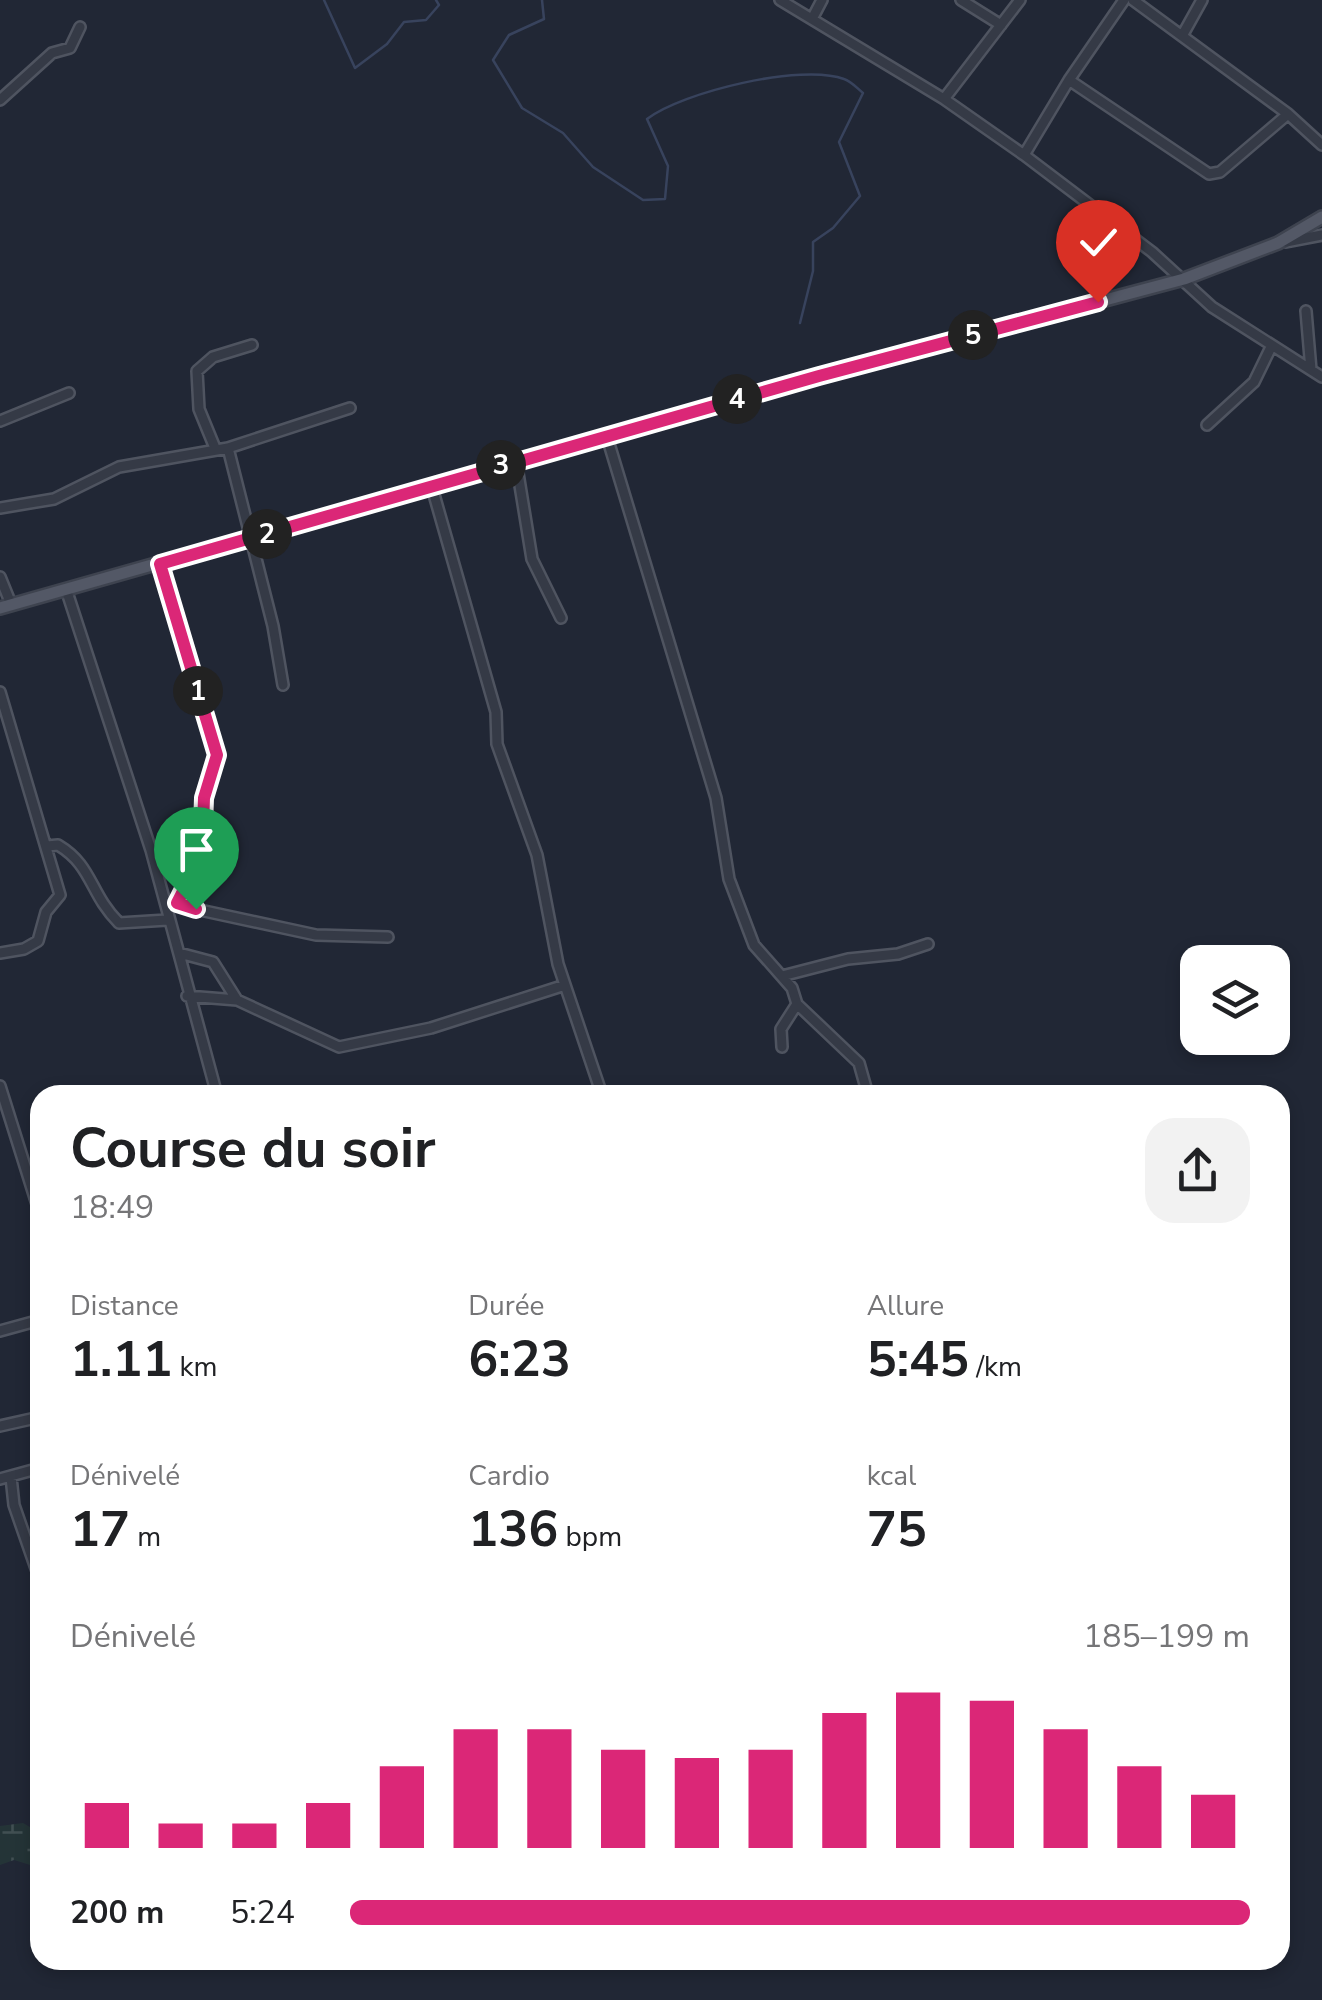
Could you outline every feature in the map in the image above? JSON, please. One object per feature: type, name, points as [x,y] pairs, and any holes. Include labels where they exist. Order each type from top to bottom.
[{"type":"main road","points":[[6,606],[248,540],[431,484],[1184,279],[1278,242],[1322,217]]},
{"type":"street","points":[[780,0],[944,99],[1024,155],[1184,279],[1212,308],[1322,377]]},
{"type":"street","points":[[812,18],[822,0]]},
{"type":"street","points":[[960,0],[1001,25]]},
{"type":"street","points":[[944,99],[1020,0]]},
{"type":"street","points":[[1024,155],[1124,0]]},
{"type":"street","points":[[1133,0],[1288,114],[1322,145]]},
{"type":"street","points":[[1182,36],[1202,0]]},
{"type":"street","points":[[0,100],[52,53],[70,48],[80,28]]},
{"type":"street","points":[[1069,80],[1210,174],[1220,172],[1288,114]]},
{"type":"street","points":[[1278,242],[1322,235]]},
{"type":"street","points":[[1306,311],[1311,370]]},
{"type":"street","points":[[216,448],[199,409],[197,371],[214,357],[252,346]]},
{"type":"street","points":[[1207,425],[1254,382],[1272,346]]},
{"type":"street","points":[[0,420],[69,393]]},
{"type":"street","points":[[0,508],[54,499],[119,467],[228,448],[350,408]]},
{"type":"street","points":[[607,437],[716,798],[729,879],[760,955],[782,976],[797,1004],[858,1064],[865,1085]]},
{"type":"street","points":[[228,448],[248,540],[273,626],[283,685]]},
{"type":"street","points":[[516,461],[532,559],[561,618]]},
{"type":"street","points":[[431,484],[496,712],[497,744],[537,855],[565,985],[581,1021],[599,1085]]},
{"type":"street","points":[[160,564],[217,755],[204,798],[202,854],[177,903]]},
{"type":"street","points":[[0,578],[6,606]]},
{"type":"street","points":[[66,589],[179,954],[187,996],[214,1085]]},
{"type":"street","points":[[0,692],[60,895],[46,912],[38,941],[24,949],[0,953]]},
{"type":"street","points":[[46,846],[58,845],[85,864],[98,901],[120,923],[167,920]]},
{"type":"street","points":[[164,905],[177,903],[254,925],[316,935],[388,937]]},
{"type":"street","points":[[782,976],[848,959],[898,954],[928,944]]},
{"type":"street","points":[[179,954],[213,962],[237,1000]]},
{"type":"street","points":[[187,996],[237,1000],[339,1048],[485,1013],[565,985]]},
{"type":"street","points":[[782,1047],[781,1029],[797,1004]]},
{"type":"street","points":[[0,1086],[30,1182]]},
{"type":"street","points":[[0,1331],[30,1323]]},
{"type":"street","points":[[0,1426],[30,1418]]},
{"type":"street","points":[[30,1471],[6,1478],[30,1551]]},
{"type":"green space","points":[[23,1823],[30,1827],[30,1865],[14,1860],[0,1865],[0,1826]]},
{"type":"waterway","points":[[324,0],[355,68],[387,44],[404,22],[426,20],[439,5],[436,0]]},
{"type":"waterway","points":[[542,0],[544,19],[509,35],[493,60],[522,108],[563,133],[593,167],[643,200],[665,199],[668,166],[647,119],[664,109],[714,90],[800,75],[844,79],[863,93],[839,142],[860,196],[833,228],[813,242],[813,271],[800,323]]},
{"type":"route","points":[[196,909],[177,903],[202,854],[206,782],[217,755],[170,585],[160,564],[431,484],[1098,302]]}]
